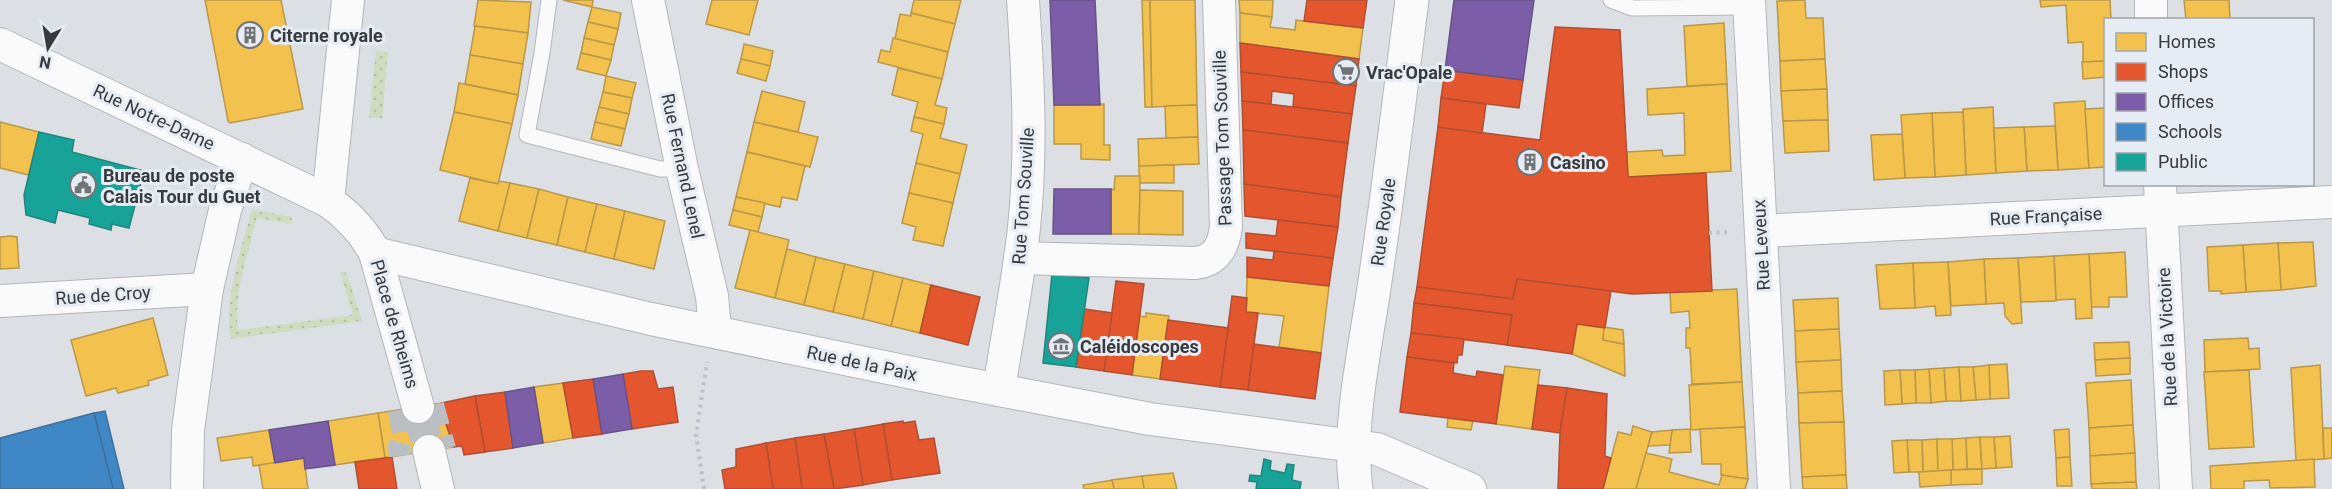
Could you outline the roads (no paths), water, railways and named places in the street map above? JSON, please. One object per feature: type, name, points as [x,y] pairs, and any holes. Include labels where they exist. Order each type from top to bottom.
[{"type":"street","points":[[328,201],[348,0]]},
{"type":"street","name":"Rue Fernand Lenel","points":[[648,0],[682,169],[712,296],[714,318],[711,331]]},
{"type":"street","name":"Rue Tom Souville","points":[[999,390],[1020,258],[1028,160],[1028,98],[1023,0]]},
{"type":"street","name":"Passage Tom Souville","points":[[1020,258],[1195,263],[1208,260],[1218,253],[1224,240],[1226,226],[1219,0]]},
{"type":"street","name":"Rue Royale","points":[[1356,489],[1354,444],[1357,408],[1412,0]]},
{"type":"street","points":[[2151,0],[2151,18]]},
{"type":"street","name":"Rue Leveux","points":[[1749,3],[1774,489]]},
{"type":"street","name":"Rue Notre-Dame","points":[[0,44],[242,159]]},
{"type":"street","points":[[187,489],[188,430],[207,289],[222,219],[242,159]]},
{"type":"street","name":"Place de Rheims","points":[[242,159],[328,201],[349,217],[367,239],[375,254],[418,407]]},
{"type":"street","name":"Rue Française","points":[[1761,231],[2160,197],[2332,202]]},
{"type":"street","name":"Rue de la Victoire","points":[[2160,197],[2176,489]]},
{"type":"street","name":"Rue de la Paix","points":[[375,254],[651,319],[999,390],[1165,421],[1354,444],[1393,455],[1470,489]]},
{"type":"street","name":"Rue de Croy","points":[[0,301],[207,289]]},
{"type":"street","points":[[429,451],[438,489]]},
{"type":"lane","points":[[549,0],[544,44],[527,135],[660,169],[682,169]]},
{"type":"lane","points":[[1611,0],[1632,9],[1749,3]]},
{"type":"tunnel","points":[[433,405],[445,449]]},
{"type":"tunnel","points":[[418,407],[429,451]]},
{"type":"tunnel","points":[[399,410],[403,432],[399,447],[400,456]]},
{"type":"place","name":"Citerne royale","points":[[250,35]]},
{"type":"place","name":"Vrac'Opale","points":[[1346,72]]},
{"type":"place","name":"Casino","points":[[1530,162]]},
{"type":"place","name":"Bureau de poste Calais Tour du Guet","points":[[83,185]]},
{"type":"place","name":"Caléidoscopes","points":[[1061,346]]}]
